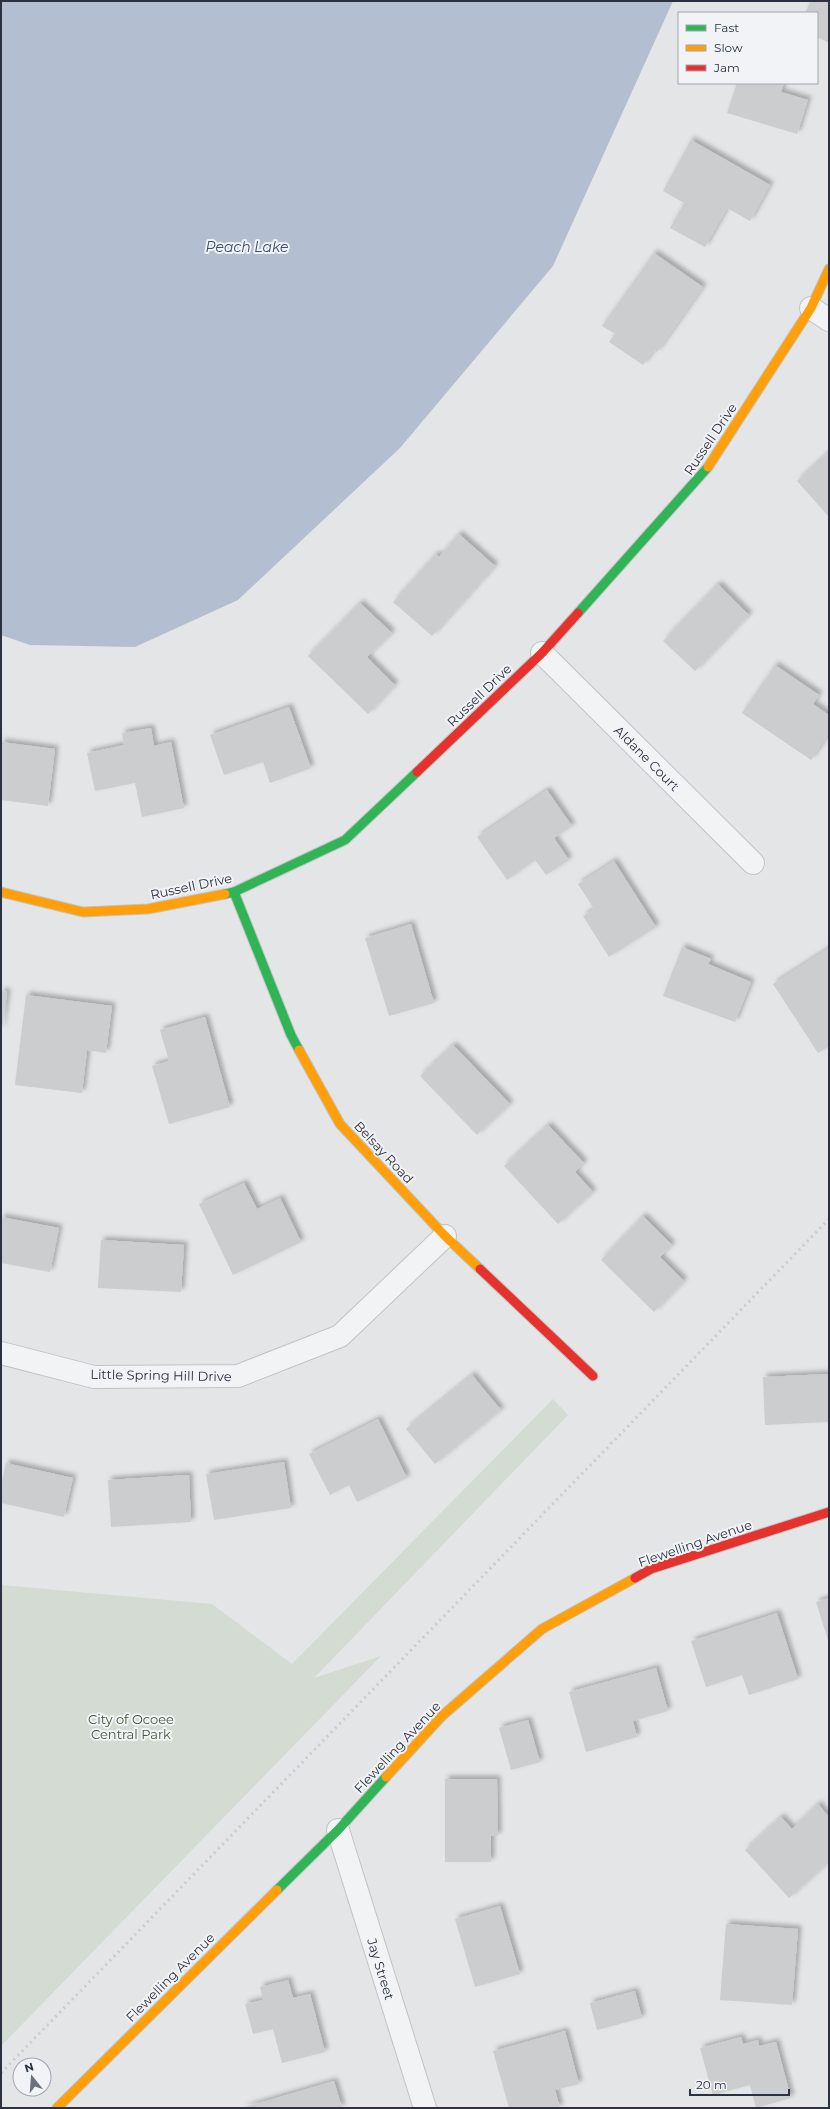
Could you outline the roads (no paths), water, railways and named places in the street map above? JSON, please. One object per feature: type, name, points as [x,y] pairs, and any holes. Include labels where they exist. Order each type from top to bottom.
[{"type":"street","name":"Russell Drive","points":[[1,892],[83,912],[148,909],[234,892],[345,840],[542,653],[704,474],[811,308],[829,269]]},
{"type":"street","points":[[811,308],[829,320]]},
{"type":"street","name":"Aldane Court","points":[[542,653],[753,863]]},
{"type":"street","name":"Belsay Road","points":[[234,892],[291,1035],[340,1124],[445,1236],[593,1376]]},
{"type":"street","name":"Little Spring Hill Drive","points":[[1,1353],[94,1377],[238,1376],[340,1336],[445,1236]]},
{"type":"street","name":"Flewelling Avenue","points":[[57,2108],[338,1830],[442,1716],[542,1629],[651,1570],[829,1512]]},
{"type":"street","name":"Jay Street","points":[[338,1830],[425,2108]]},
{"type":"water","name":"Peach Lake","points":[[1,1],[673,1],[553,266],[400,448],[238,600],[135,647],[30,645],[1,635]]},
{"type":"railway","points":[[1,2073],[829,1219]]},
{"type":"park label","name":"City of Ocoee Central Park","points":[[131,1726]]}]
